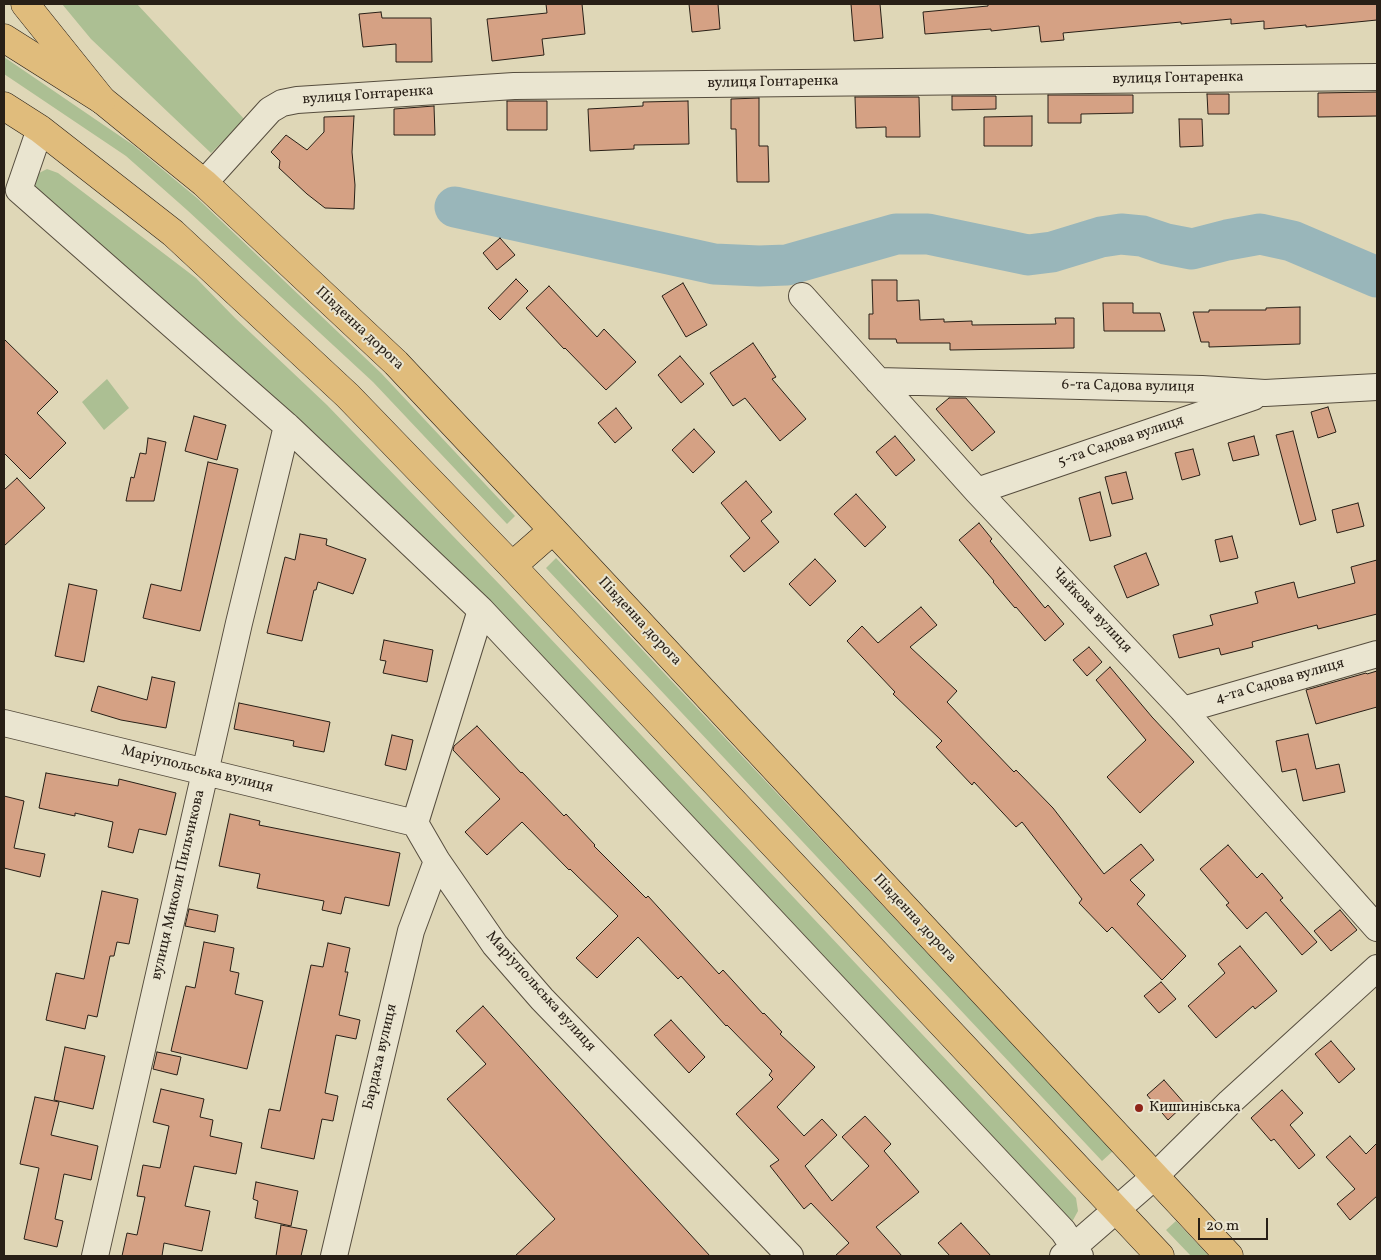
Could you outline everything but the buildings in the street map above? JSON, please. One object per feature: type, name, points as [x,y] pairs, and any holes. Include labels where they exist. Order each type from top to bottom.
[{"type":"main road","points":[[25,4],[102,100]]},
{"type":"main road","name":"Південна дорога","points":[[4,38],[102,100],[204,183],[396,363],[1229,1256]]},
{"type":"main road","points":[[4,106],[40,129],[173,234],[341,389],[512,566],[1160,1256]]},
{"type":"main road","points":[[512,566],[553,530]]},
{"type":"street","name":"вулиця Гонтаренка","points":[[204,183],[270,110],[282,103],[297,100],[514,86],[1377,77]]},
{"type":"street","points":[[40,129],[18,190],[287,426],[481,610],[1063,1231],[1072,1253],[1116,1210],[1154,1177],[1230,1102],[1377,968]]},
{"type":"street","name":"Чайкова вулиця","points":[[802,296],[978,491],[1184,710],[1377,928]]},
{"type":"street","name":"6-та Садова вулиця","points":[[878,381],[1202,389],[1265,393],[1377,387]]},
{"type":"street","name":"5-та Садова вулиця","points":[[978,491],[1265,393]]},
{"type":"street","name":"вулиця Миколи Пильчикова","points":[[95,1256],[239,623],[287,426]]},
{"type":"street","points":[[415,823],[481,610]]},
{"type":"street","name":"4-та Садова вулиця","points":[[1184,710],[1377,654]]},
{"type":"street","name":"Маріупольська вулиця","points":[[4,723],[415,823],[437,861],[495,945],[542,999],[790,1256]]},
{"type":"street","name":"Бардаха вулиця","points":[[334,1256],[411,931],[437,861]]},
{"type":"green space","points":[[62,4],[137,4],[245,120],[211,153],[91,39]]},
{"type":"green space","points":[[4,57],[133,145],[197,198],[381,373],[515,516],[507,524],[373,382],[126,156],[4,74]]},
{"type":"green space","points":[[47,169],[58,173],[196,278],[235,318],[327,405],[502,587],[1076,1198],[1078,1211],[1072,1222],[485,604],[34,194],[34,181],[39,173]]},
{"type":"green space","points":[[107,379],[129,408],[104,430],[82,402]]},
{"type":"green space","points":[[556,558],[1113,1151],[1102,1161],[546,568]]},
{"type":"green space","points":[[1176,1221],[1209,1256],[1191,1256],[1166,1230]]},
{"type":"waterway","points":[[455,207],[714,264],[787,265],[896,234],[928,234],[1028,255],[1052,252],[1101,237],[1121,234],[1142,236],[1166,244],[1192,249],[1260,234],[1292,241],[1377,277]]},
{"type":"place","name":"Кишинівська","points":[[1139,1108]]}]
